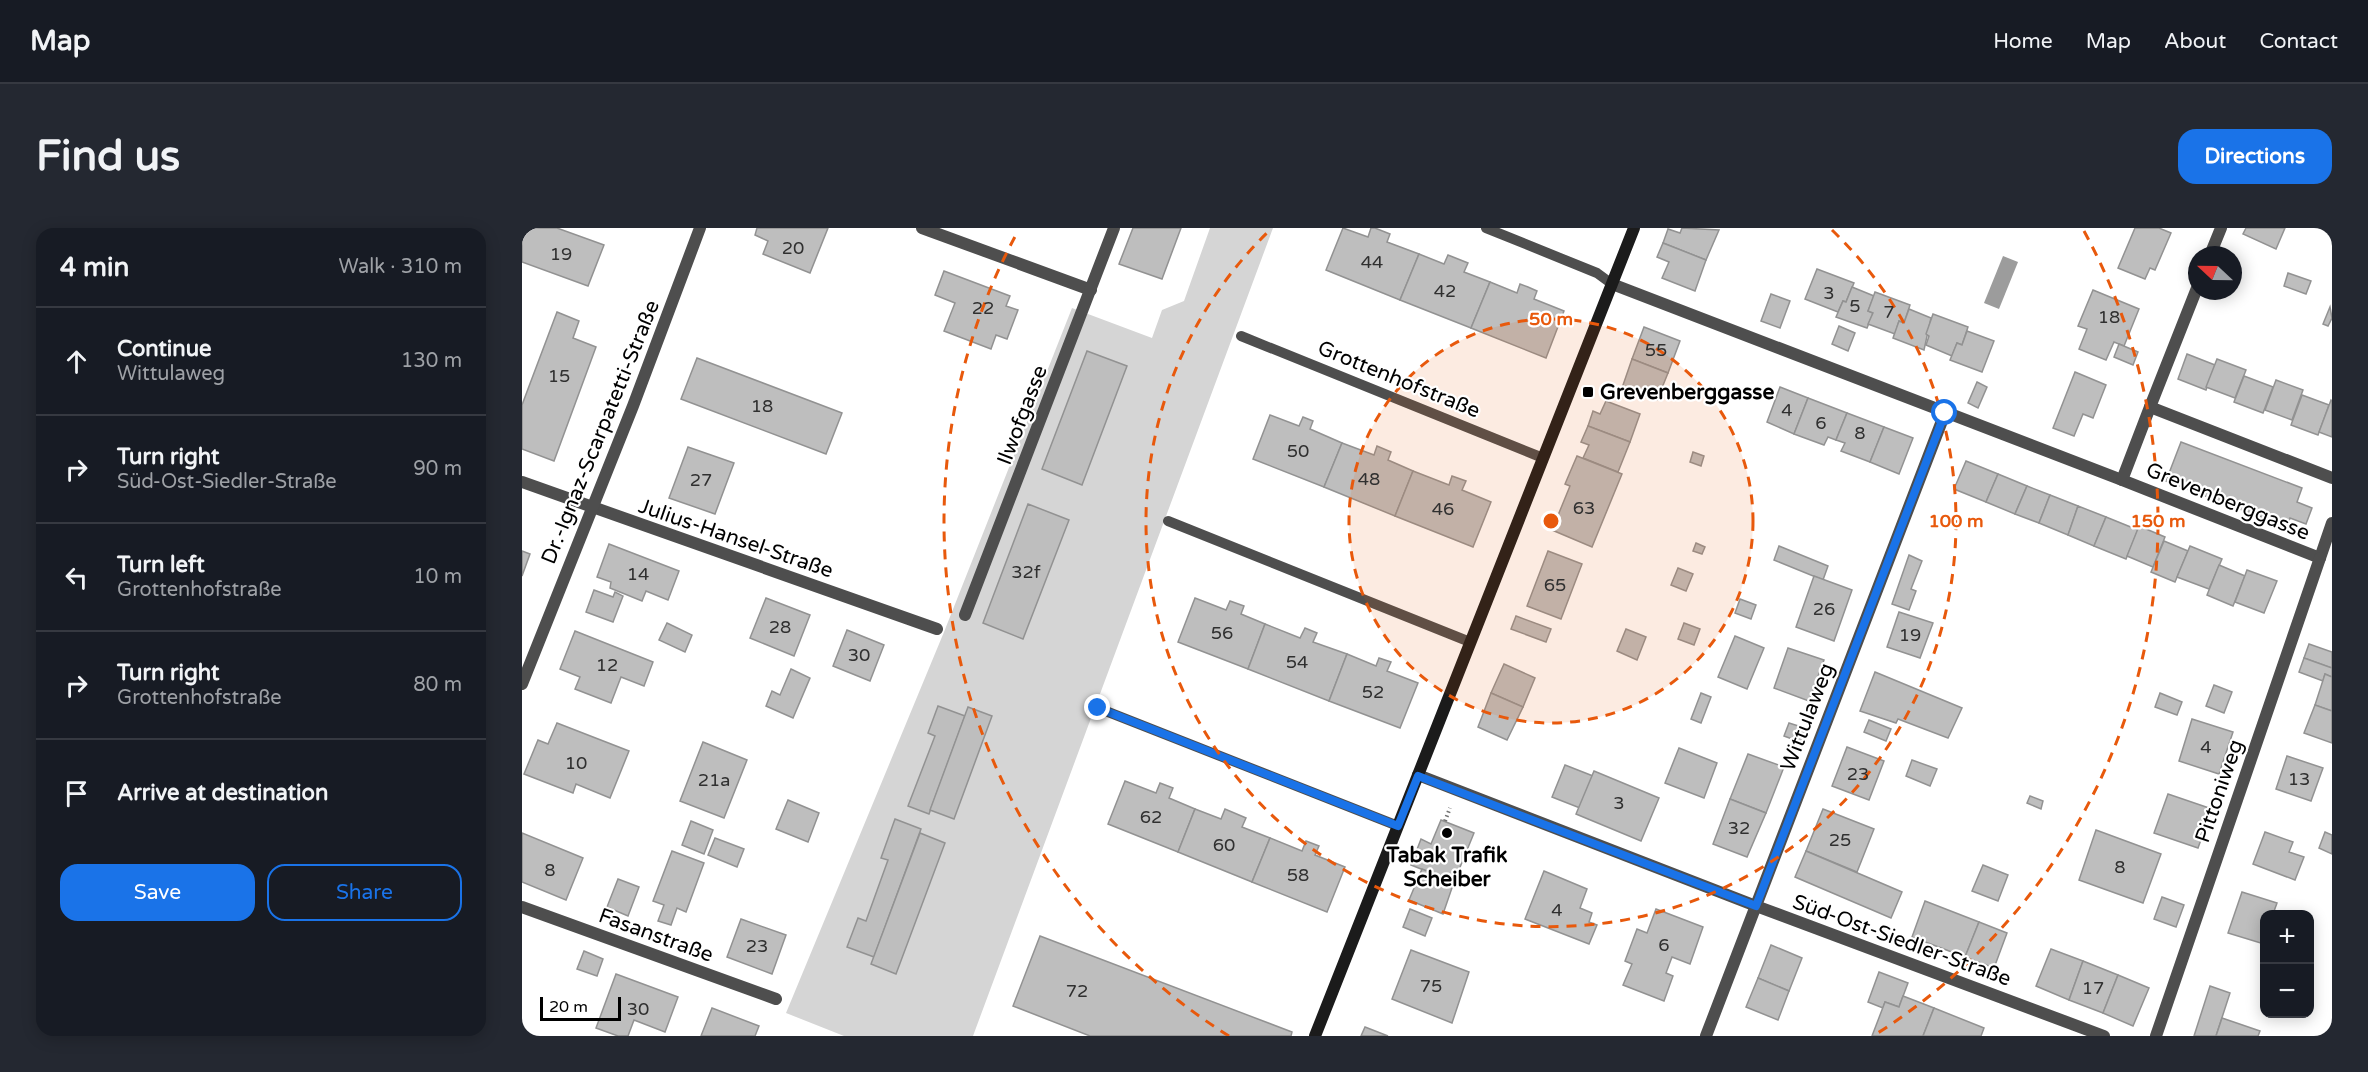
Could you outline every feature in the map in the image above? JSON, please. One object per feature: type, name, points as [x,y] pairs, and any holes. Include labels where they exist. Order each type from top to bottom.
[{"type":"main road","points":[[1315,1036],[1634,228]]},
{"type":"street","name":"Dr.-Ignaz-Scarpatetti-Straße","points":[[522,684],[633,406],[700,228]]},
{"type":"street","points":[[922,228],[1091,290]]},
{"type":"street","name":"Ilwofgasse","points":[[965,615],[1114,228]]},
{"type":"street","points":[[2214,246],[2221,228]]},
{"type":"street","name":"Grevenberggasse","points":[[1612,284],[2320,558],[2332,523]]},
{"type":"street","points":[[2192,300],[2150,407],[2332,478]]},
{"type":"street","name":"Grevenberggasse","points":[[2122,480],[2150,407]]},
{"type":"street","name":"Wittulaweg","points":[[1706,1036],[1945,413]]},
{"type":"street","name":"Julius-Hansel-Straße","points":[[522,482],[937,629]]},
{"type":"street","name":"Pittoniweg","points":[[2156,1036],[2320,558]]},
{"type":"street","name":"Süd-Ost-Siedler-Straße","points":[[1418,776],[2104,1036]]},
{"type":"street","name":"Fasanstraße","points":[[522,907],[776,999]]},
{"type":"lane","points":[[1486,228],[1597,273],[1612,284]]},
{"type":"lane","name":"Grottenhofstraße","points":[[1241,336],[1543,458]]},
{"type":"lane","points":[[1168,521],[1470,642]]},
{"type":"lane","points":[[1098,708],[1398,826]]},
{"type":"path","points":[[1445,821],[1447,814]]},
{"type":"shaded area","points":[[1210,228],[1273,228],[973,1036],[844,1036],[786,1013],[944,632],[1072,308],[1152,338],[1162,310],[1184,301]]},
{"type":"shaded area","points":[[2003,256],[2018,262],[1999,309],[1984,303]]},
{"type":"building","points":[[522,228],[557,228],[604,245],[588,286],[522,262]]},
{"type":"building","points":[[757,228],[828,228],[810,273],[763,254],[768,241],[755,235]]},
{"type":"building","points":[[1133,228],[1181,228],[1162,279],[1119,264]]},
{"type":"building","points":[[1343,228],[1368,237],[1371,228],[1375,228],[1390,234],[1387,242],[1419,254],[1400,300],[1326,270]]},
{"type":"building","points":[[1682,228],[1719,230],[1706,260],[1663,243],[1668,229],[1680,233]]},
{"type":"building","points":[[2135,228],[2159,228],[2171,233],[2155,270],[2150,268],[2145,279],[2118,268]]},
{"type":"building","points":[[2246,228],[2285,228],[2276,249],[2243,234]]},
{"type":"building","points":[[1663,243],[1706,260],[1695,291],[1662,278],[1669,262],[1657,257]]},
{"type":"building","points":[[1419,254],[1444,264],[1448,255],[1468,263],[1464,272],[1490,282],[1471,328],[1400,300]]},
{"type":"building","points":[[1817,269],[1854,283],[1846,302],[1843,301],[1838,312],[1805,299]]},
{"type":"building","points":[[944,271],[1010,296],[1006,306],[1018,310],[1007,339],[996,335],[991,349],[944,331],[955,303],[935,295]]},
{"type":"building","points":[[2288,273],[2311,281],[2306,294],[2284,286]]},
{"type":"building","points":[[1490,282],[1517,293],[1520,284],[1528,287],[1537,291],[1534,299],[1564,311],[1546,358],[1471,328]]},
{"type":"building","points":[[1852,287],[1874,296],[1868,311],[1873,313],[1867,328],[1836,317]]},
{"type":"building","points":[[2093,290],[2139,309],[2124,346],[2114,342],[2106,360],[2079,349],[2087,329],[2078,326]]},
{"type":"building","points":[[1875,292],[1910,305],[1904,323],[1899,321],[1895,334],[1868,324],[1873,313],[1868,311]]},
{"type":"building","points":[[1771,294],[1790,301],[1780,328],[1761,321]]},
{"type":"building","points":[[2330,307],[2332,318],[2328,326],[2323,324]]},
{"type":"building","points":[[1909,309],[1931,318],[1924,350],[1893,338],[1899,321],[1904,323]]},
{"type":"building","points":[[557,312],[579,321],[573,338],[596,347],[554,461],[522,449],[522,405]]},
{"type":"building","points":[[1933,314],[1968,327],[1962,345],[1957,343],[1952,356],[1926,345],[1929,336],[1926,334]]},
{"type":"building","points":[[1839,326],[1855,333],[1848,351],[1832,344]]},
{"type":"building","points":[[1644,327],[1680,341],[1668,373],[1632,359]]},
{"type":"building","points":[[1967,331],[1994,341],[1982,372],[1950,360],[1957,343],[1962,345]]},
{"type":"building","points":[[2119,344],[2138,352],[2133,365],[2114,357]]},
{"type":"building","points":[[1087,351],[1127,366],[1082,485],[1042,469]]},
{"type":"building","points":[[2187,354],[2215,365],[2206,390],[2178,379]]},
{"type":"building","points":[[697,358],[842,413],[826,454],[681,399]]},
{"type":"building","points":[[1632,359],[1668,373],[1657,400],[1622,388]]},
{"type":"building","points":[[2217,359],[2246,370],[2235,398],[2206,387]]},
{"type":"building","points":[[2075,372],[2106,385],[2093,418],[2083,414],[2074,436],[2053,428]]},
{"type":"building","points":[[2244,376],[2273,387],[2263,413],[2234,402]]},
{"type":"building","points":[[2276,380],[2303,390],[2292,420],[2265,410]]},
{"type":"building","points":[[1977,382],[1987,387],[1978,408],[1968,403]]},
{"type":"building","points":[[1780,387],[1808,398],[1794,434],[1767,422]]},
{"type":"building","points":[[2302,395],[2329,405],[2318,435],[2291,425]]},
{"type":"building","points":[[1808,398],[1847,413],[1836,440],[1828,437],[1824,445],[1794,434]]},
{"type":"building","points":[[1606,401],[1640,414],[1630,442],[1588,426],[1593,411],[1600,414]]},
{"type":"building","points":[[2332,401],[2332,437],[2319,432]]},
{"type":"building","points":[[1847,413],[1884,427],[1870,462],[1841,451],[1845,443],[1836,440]]},
{"type":"building","points":[[1270,415],[1299,426],[1303,417],[1313,421],[1310,429],[1342,443],[1324,487],[1253,459]]},
{"type":"building","points":[[1588,426],[1630,442],[1618,472],[1583,458],[1589,445],[1581,442]]},
{"type":"building","points":[[1884,427],[1913,438],[1899,474],[1870,462]]},
{"type":"building","points":[[2181,442],[2302,488],[2297,502],[2312,508],[2306,524],[2290,518],[2287,527],[2166,481]]},
{"type":"building","points":[[1342,443],[1374,455],[1377,446],[1391,452],[1388,460],[1413,471],[1395,516],[1324,487]]},
{"type":"building","points":[[688,447],[734,463],[715,514],[669,498]]},
{"type":"building","points":[[1693,452],[1704,456],[1701,466],[1690,462]]},
{"type":"building","points":[[1577,456],[1622,474],[1592,547],[1552,530],[1570,486],[1565,484]]},
{"type":"building","points":[[1966,461],[1998,474],[1986,502],[1954,489]]},
{"type":"building","points":[[1413,471],[1449,485],[1452,476],[1466,481],[1462,490],[1491,502],[1473,547],[1395,516]]},
{"type":"building","points":[[1998,474],[2027,486],[2015,514],[1986,502]]},
{"type":"building","points":[[2027,486],[2050,495],[2039,523],[2015,514]]},
{"type":"building","points":[[2050,495],[2078,506],[2068,535],[2039,523]]},
{"type":"building","points":[[1028,504],[1069,520],[1023,639],[983,623]]},
{"type":"building","points":[[2078,506],[2106,517],[2094,546],[2068,535]]},
{"type":"building","points":[[2106,517],[2138,530],[2126,559],[2094,546]]},
{"type":"building","points":[[2139,526],[2165,537],[2153,567],[2127,556]]},
{"type":"building","points":[[2164,541],[2188,551],[2175,582],[2151,572]]},
{"type":"building","points":[[1696,543],[1705,547],[1702,554],[1693,551]]},
{"type":"building","points":[[609,544],[679,571],[668,600],[646,591],[642,601],[610,588],[611,582],[597,577]]},
{"type":"building","points":[[1779,546],[1828,566],[1823,580],[1774,560]]},
{"type":"building","points":[[2190,546],[2222,559],[2209,589],[2177,577]]},
{"type":"building","points":[[522,551],[530,554],[522,576]]},
{"type":"building","points":[[1548,551],[1582,564],[1561,619],[1527,606]]},
{"type":"building","points":[[1909,555],[1922,561],[1911,589],[1916,591],[1909,610],[1892,604]]},
{"type":"building","points":[[2219,565],[2245,576],[2233,606],[2207,595]]},
{"type":"building","points":[[1678,568],[1693,574],[1686,591],[1671,585]]},
{"type":"building","points":[[2247,570],[2277,581],[2264,613],[2235,602]]},
{"type":"building","points":[[1814,576],[1852,590],[1834,641],[1796,627]]},
{"type":"building","points":[[594,590],[613,597],[615,592],[623,596],[613,622],[586,612]]},
{"type":"building","points":[[766,598],[810,615],[794,656],[750,638]]},
{"type":"building","points":[[1195,598],[1226,610],[1230,601],[1244,606],[1241,614],[1265,624],[1248,669],[1178,642]]},
{"type":"building","points":[[1740,599],[1756,605],[1751,619],[1735,613]]},
{"type":"building","points":[[1899,612],[1933,623],[1920,658],[1887,647]]},
{"type":"building","points":[[1516,616],[1551,629],[1546,642],[1511,629]]},
{"type":"building","points":[[667,623],[692,635],[685,652],[659,640]]},
{"type":"building","points":[[1684,623],[1700,629],[1694,645],[1678,639]]},
{"type":"building","points":[[1265,624],[1300,638],[1305,628],[1317,633],[1313,642],[1347,654],[1329,701],[1248,669]]},
{"type":"building","points":[[1626,629],[1646,637],[1637,660],[1617,651]]},
{"type":"building","points":[[847,630],[884,645],[870,681],[833,666]]},
{"type":"building","points":[[575,631],[653,662],[644,686],[621,677],[611,703],[575,689],[580,677],[560,669]]},
{"type":"building","points":[[1735,636],[1764,648],[1747,689],[1718,677]]},
{"type":"building","points":[[2309,644],[2332,652],[2332,668],[2304,658]]},
{"type":"building","points":[[1788,648],[1824,660],[1809,701],[1774,688]]},
{"type":"building","points":[[1347,654],[1376,666],[1379,658],[1391,662],[1387,671],[1418,683],[1400,728],[1329,701]]},
{"type":"building","points":[[2304,658],[2332,668],[2332,677],[2325,674],[2323,681],[2299,672]]},
{"type":"building","points":[[1504,664],[1535,678],[1523,707],[1491,693]]},
{"type":"building","points":[[791,669],[810,678],[793,718],[766,706],[772,691],[780,695]]},
{"type":"building","points":[[1875,672],[1962,708],[1948,738],[1898,719],[1896,723],[1860,711]]},
{"type":"building","points":[[2325,674],[2332,677],[2332,711],[2315,705]]},
{"type":"building","points":[[2214,685],[2232,692],[2224,713],[2206,706]]},
{"type":"building","points":[[1491,693],[1523,707],[1507,740],[1478,727]]},
{"type":"building","points":[[1701,693],[1711,697],[1701,723],[1691,719]]},
{"type":"building","points":[[2160,693],[2182,702],[2177,715],[2155,707]]},
{"type":"building","points":[[2315,705],[2332,711],[2332,743],[2304,733]]},
{"type":"building","points":[[938,706],[965,716],[929,814],[908,806],[935,736],[928,733]]},
{"type":"building","points":[[968,707],[992,716],[954,819],[930,810]]},
{"type":"building","points":[[2192,719],[2233,732],[2219,774],[2179,761]]},
{"type":"building","points":[[1869,720],[1891,729],[1886,741],[1864,732]]},
{"type":"building","points":[[557,723],[629,751],[610,798],[576,784],[573,793],[524,774],[538,740],[548,744]]},
{"type":"building","points":[[1789,723],[1808,729],[1803,743],[1784,736]]},
{"type":"building","points":[[703,742],[747,760],[724,818],[680,801]]},
{"type":"building","points":[[1847,747],[1884,761],[1869,800],[1832,786]]},
{"type":"building","points":[[1679,748],[1717,763],[1704,798],[1665,783]]},
{"type":"building","points":[[1748,754],[1784,767],[1766,813],[1730,799]]},
{"type":"building","points":[[2287,756],[2323,768],[2311,801],[2276,789]]},
{"type":"building","points":[[1912,760],[1937,769],[1930,786],[1906,776]]},
{"type":"building","points":[[1565,765],[1593,776],[1580,808],[1552,797]]},
{"type":"building","points":[[1594,771],[1659,798],[1641,841],[1576,814]]},
{"type":"building","points":[[1125,781],[1156,793],[1160,783],[1173,788],[1169,798],[1195,809],[1178,852],[1108,824]]},
{"type":"building","points":[[2168,794],[2212,809],[2198,848],[2154,833]]},
{"type":"building","points":[[2030,796],[2043,801],[2041,809],[2027,803]]},
{"type":"building","points":[[1730,799],[1766,813],[1747,857],[1713,844]]},
{"type":"building","points":[[788,800],[819,813],[808,842],[776,829]]},
{"type":"building","points":[[1195,809],[1221,819],[1225,809],[1246,818],[1242,827],[1270,838],[1252,882],[1178,852]]},
{"type":"building","points":[[1823,809],[1874,829],[1857,872],[1806,851]]},
{"type":"building","points":[[895,819],[921,829],[874,957],[847,947],[858,918],[866,921],[888,860],[881,858]]},
{"type":"building","points":[[1441,820],[1474,833],[1454,882],[1411,865],[1421,839],[1431,844]]},
{"type":"building","points":[[691,821],[713,830],[704,854],[682,845]]},
{"type":"building","points":[[2096,830],[2161,854],[2143,903],[2079,880]]},
{"type":"building","points":[[2265,832],[2293,842],[2289,852],[2304,857],[2295,880],[2253,864]]},
{"type":"building","points":[[2325,832],[2332,835],[2332,854],[2319,848]]},
{"type":"building","points":[[522,833],[583,858],[566,900],[522,882]]},
{"type":"building","points":[[920,833],[945,843],[896,974],[871,964]]},
{"type":"building","points":[[715,838],[744,849],[737,867],[708,855]]},
{"type":"building","points":[[1270,838],[1302,851],[1306,841],[1319,846],[1315,855],[1345,867],[1327,912],[1252,882]]},
{"type":"building","points":[[672,851],[704,863],[686,912],[677,908],[671,925],[658,921],[664,905],[653,901]]},
{"type":"building","points":[[1806,851],[1902,892],[1891,918],[1795,877]]},
{"type":"building","points":[[1983,865],[2008,875],[1998,901],[1972,891]]},
{"type":"building","points":[[1422,869],[1454,882],[1443,914],[1409,900]]},
{"type":"building","points":[[1544,871],[1587,889],[1580,908],[1592,913],[1589,922],[1597,925],[1589,944],[1525,919]]},
{"type":"building","points":[[618,879],[639,887],[628,916],[607,907]]},
{"type":"building","points":[[2242,892],[2277,903],[2274,910],[2260,910],[2260,943],[2228,933]]},
{"type":"building","points":[[2162,897],[2184,905],[2176,927],[2154,919]]},
{"type":"building","points":[[1925,901],[1979,922],[1965,957],[1912,937]]},
{"type":"building","points":[[1410,909],[1432,918],[1425,936],[1403,927]]},
{"type":"building","points":[[1656,909],[1703,927],[1690,964],[1672,957],[1666,973],[1673,976],[1664,1001],[1623,985],[1632,964],[1625,961],[1637,929],[1647,933]]},
{"type":"building","points":[[741,919],[786,935],[772,974],[727,957]]},
{"type":"building","points":[[1979,922],[2007,933],[1994,968],[1965,957]]},
{"type":"building","points":[[1040,936],[1292,1032],[1291,1036],[1090,1036],[1013,1006]]},
{"type":"building","points":[[1771,945],[1802,958],[1789,991],[1758,978]]},
{"type":"building","points":[[2051,949],[2083,961],[2069,1000],[2036,986]]},
{"type":"building","points":[[1411,950],[1469,972],[1452,1023],[1392,999]]},
{"type":"building","points":[[584,951],[603,959],[597,976],[577,969]]},
{"type":"building","points":[[2083,961],[2118,975],[2103,1013],[2069,1000]]},
{"type":"building","points":[[1879,972],[1908,983],[1899,1007],[1885,1002],[1883,1008],[1868,1002]]},
{"type":"building","points":[[616,974],[678,997],[665,1032],[634,1020],[628,1036],[618,1036],[596,1028]]},
{"type":"building","points":[[2118,975],[2149,988],[2133,1026],[2103,1013]]},
{"type":"building","points":[[1758,978],[1789,991],[1778,1020],[1746,1007]]},
{"type":"building","points":[[2210,986],[2230,993],[2216,1036],[2194,1036]]},
{"type":"building","points":[[1903,996],[1934,1008],[1923,1036],[1872,1036],[1885,1002],[1899,1007]]},
{"type":"building","points":[[712,1008],[759,1026],[755,1036],[701,1036]]},
{"type":"building","points":[[1934,1008],[1984,1028],[1981,1036],[1923,1036]]},
{"type":"building","points":[[2222,1018],[2260,1031],[2258,1036],[2216,1036]]},
{"type":"building","points":[[1365,1027],[1388,1036],[1361,1036]]},
{"type":"place","name":"Grevenberggasse","points":[[1588,392]]},
{"type":"place","name":"Tabak Trafik Scheiber","points":[[1447,833]]},
{"type":"route","points":[[1098,708],[1398,826],[1418,776],[1756,906],[1945,413]]}]
